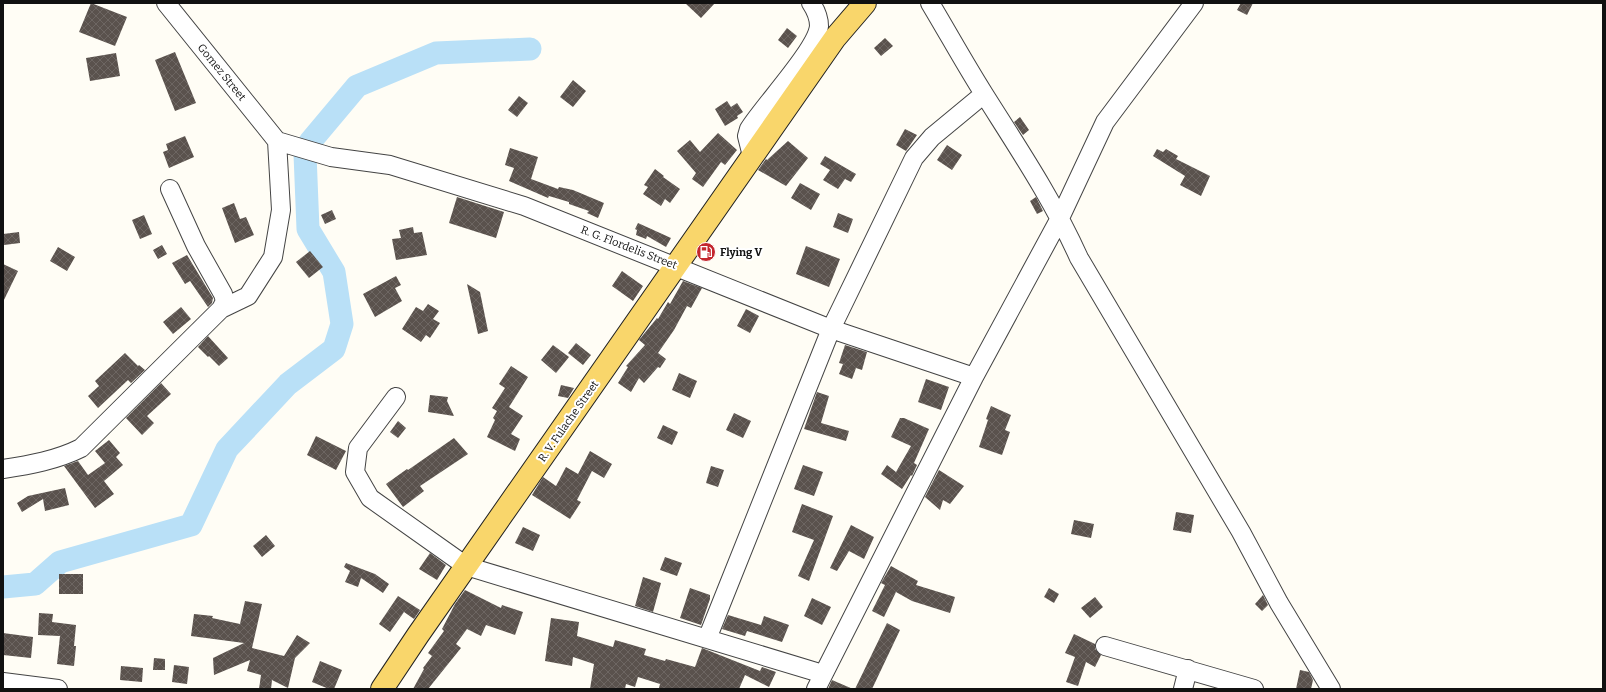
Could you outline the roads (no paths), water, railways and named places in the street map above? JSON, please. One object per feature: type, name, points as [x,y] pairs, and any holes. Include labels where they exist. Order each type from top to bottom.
[{"type":"main road","name":"R. V. Fulache Street","points":[[382,689],[466,566],[677,266],[753,154],[835,38],[865,3]]},
{"type":"street","name":"Gomez Street","points":[[166,3],[277,141]]},
{"type":"street","points":[[753,154],[747,136],[750,129],[808,51],[817,34],[819,26],[818,17],[811,3]]},
{"type":"street","points":[[930,3],[984,94],[1037,177],[1060,218],[1079,258],[1242,532],[1278,603],[1331,689]]},
{"type":"street","points":[[396,397],[358,448],[355,472],[370,498],[466,566],[707,639],[819,682],[974,377],[1060,218],[1104,122],[1194,3]]},
{"type":"street","points":[[707,639],[831,329],[914,158],[932,137],[984,94]]},
{"type":"street","name":"R. G. Flordelis Street","points":[[277,141],[331,157],[390,165],[524,206],[677,266],[831,329],[974,377]]},
{"type":"street","points":[[221,309],[248,296],[272,257],[280,210],[277,141]]},
{"type":"street","points":[[3,469],[33,464],[71,453],[81,448],[221,309],[225,301],[223,294],[196,246],[170,189]]},
{"type":"street","points":[[1104,646],[1254,689]]},
{"type":"street","points":[[1183,689],[1188,670]]},
{"type":"street","points":[[3,682],[58,689]]},
{"type":"waterway","points":[[310,142],[357,86],[436,53],[530,49]]},
{"type":"waterway","points":[[3,587],[35,584],[60,562],[191,525],[227,449],[288,384],[334,349],[342,324],[334,272],[308,229],[305,154]]},
{"type":"place","name":"Flying V","points":[[706,252]]}]
